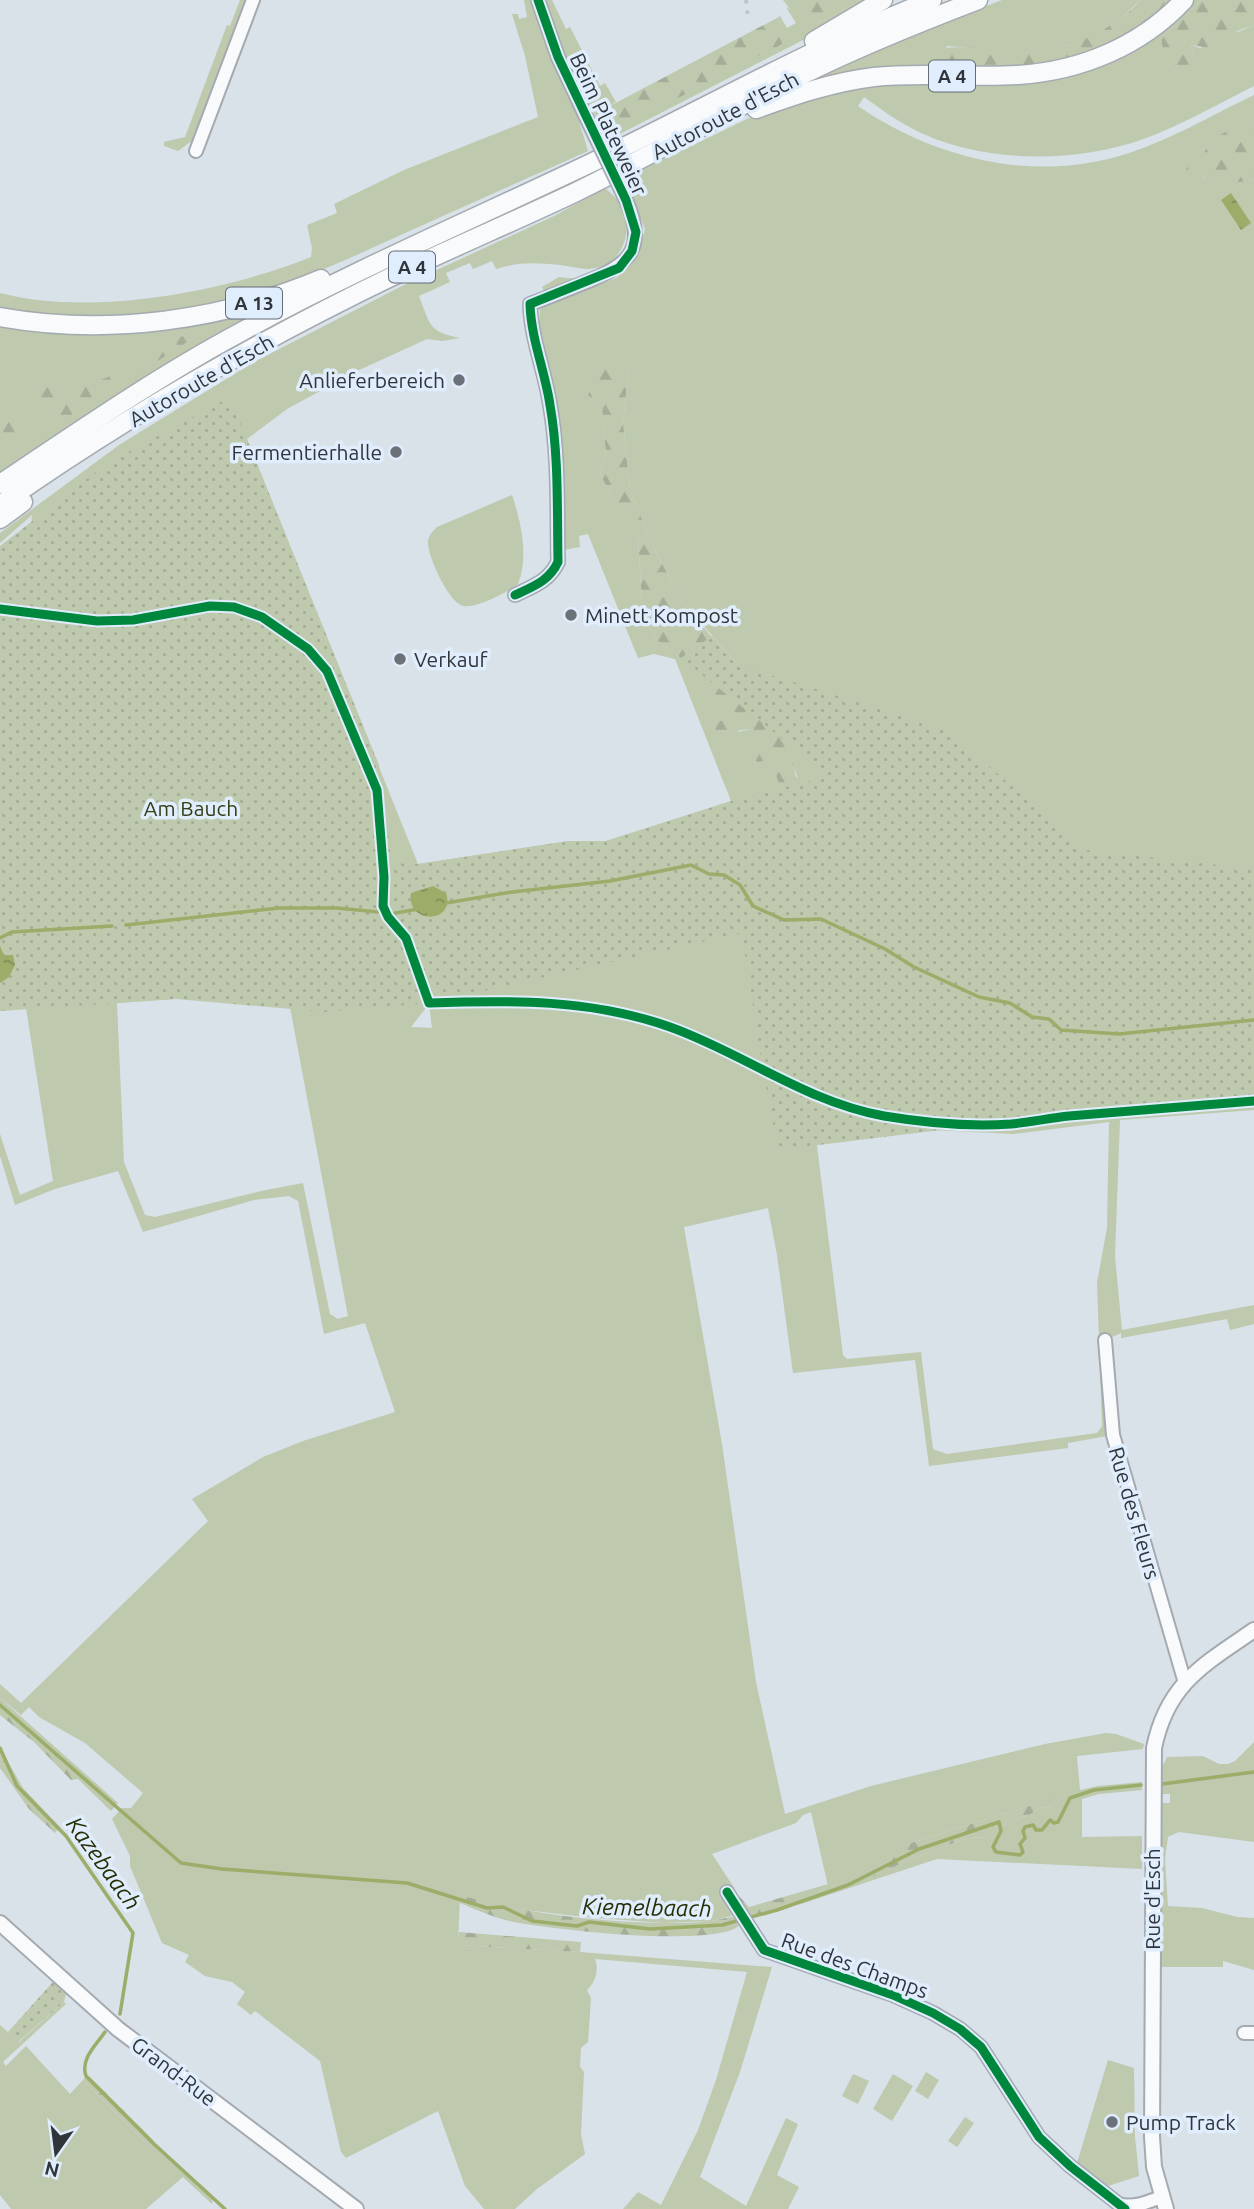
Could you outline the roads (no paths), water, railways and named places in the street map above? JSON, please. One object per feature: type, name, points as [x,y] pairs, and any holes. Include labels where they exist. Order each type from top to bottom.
[{"type":"highway","name":"A 4","points":[[694,112],[752,72],[813,41],[883,0]]},
{"type":"highway","name":"Autoroute d'Esch","points":[[0,484],[127,400],[240,332],[492,208],[593,162],[793,61],[932,0]]},
{"type":"highway","name":"Autoroute d'Esch","points":[[0,505],[190,384],[306,320],[397,274],[573,193],[800,75],[899,31],[978,0]]},
{"type":"highway","name":"A 4","points":[[706,126],[806,91],[839,83],[888,76],[1018,75],[1081,65],[1141,37],[1184,0]]},
{"type":"highway","name":"A 13","points":[[0,317],[76,325],[140,322],[222,311],[252,304],[318,281],[439,226],[492,208]]},
{"type":"highway","name":"A 4","points":[[0,520],[125,424]]},
{"type":"main road","name":"Rue d'Esch","points":[[1163,2203],[1154,2167],[1152,2137],[1154,1748],[1162,1716],[1174,1695],[1208,1662],[1254,1630]]},
{"type":"main road","name":"Grand-Rue","points":[[0,1923],[118,2029],[356,2209]]},
{"type":"street","points":[[196,151],[253,0]]},
{"type":"street","name":"Beim Plateweier","points":[[515,595],[544,581],[554,571],[558,562],[556,461],[550,404],[531,325],[530,304],[619,268],[632,251],[636,232],[626,200],[558,57],[538,0]]},
{"type":"street","name":"Rue des Fleurs","points":[[1105,1340],[1113,1435],[1185,1683]]},
{"type":"street","name":"Rue des Champs","points":[[727,1892],[764,1950],[893,1995],[960,2029],[981,2047],[1039,2137],[1070,2166],[1123,2207],[1163,2203]]},
{"type":"water","points":[[1231,193],[1251,223],[1241,230],[1221,200]]},
{"type":"water","points":[[433,886],[446,893],[447,903],[444,911],[430,917],[416,911],[411,903],[411,893]]},
{"type":"water","points":[[0,946],[4,955],[13,955],[15,965],[9,977],[0,983]]},
{"type":"waterway","points":[[446,903],[512,892],[610,881],[691,865],[709,874],[724,875],[740,885],[753,906],[784,920],[821,919],[979,997],[1010,1003],[1032,1017],[1049,1019],[1061,1030],[1119,1034],[1254,1020]]},
{"type":"waterway","points":[[126,925],[279,908],[337,908],[378,912]]},
{"type":"waterway","points":[[390,914],[418,909]]},
{"type":"waterway","points":[[0,938],[12,932],[112,926]]},
{"type":"waterway","name":"Kiemelbaach","points":[[0,1705],[120,1810]]},
{"type":"waterway","name":"Kazebaach","points":[[0,1748],[17,1786],[66,1836],[133,1933],[120,2014]]},
{"type":"waterway","name":"Kiemelbaach","points":[[1162,1784],[1254,1772]]},
{"type":"waterway","name":"Kiemelbaach","points":[[120,1810],[181,1863],[222,1869],[407,1883],[487,1908],[503,1907],[532,1921],[577,1926],[589,1922],[650,1929],[722,1925],[777,1910],[848,1885],[919,1849],[999,1822],[1001,1831],[993,1847],[996,1852],[1020,1855],[1023,1852],[1020,1844],[1025,1838],[1025,1827],[1033,1825],[1036,1830],[1042,1830],[1050,1820],[1058,1822],[1070,1798],[1094,1790],[1141,1785]]},
{"type":"waterway","name":"Kazebaach","points":[[105,2032],[87,2058],[86,2076],[154,2144],[225,2209]]},
{"type":"railway","points":[[746,0],[748,19]]},
{"type":"place","name":"Anlieferbereich","points":[[459,380]]},
{"type":"place","name":"Fermentierhalle","points":[[396,452]]},
{"type":"place","name":"Minett Kompost","points":[[571,615]]},
{"type":"place","name":"Verkauf","points":[[400,659]]},
{"type":"place","name":"Pump Track","points":[[1112,2122]]},
{"type":"park label","name":"Am Bauch","points":[[191,808]]}]
